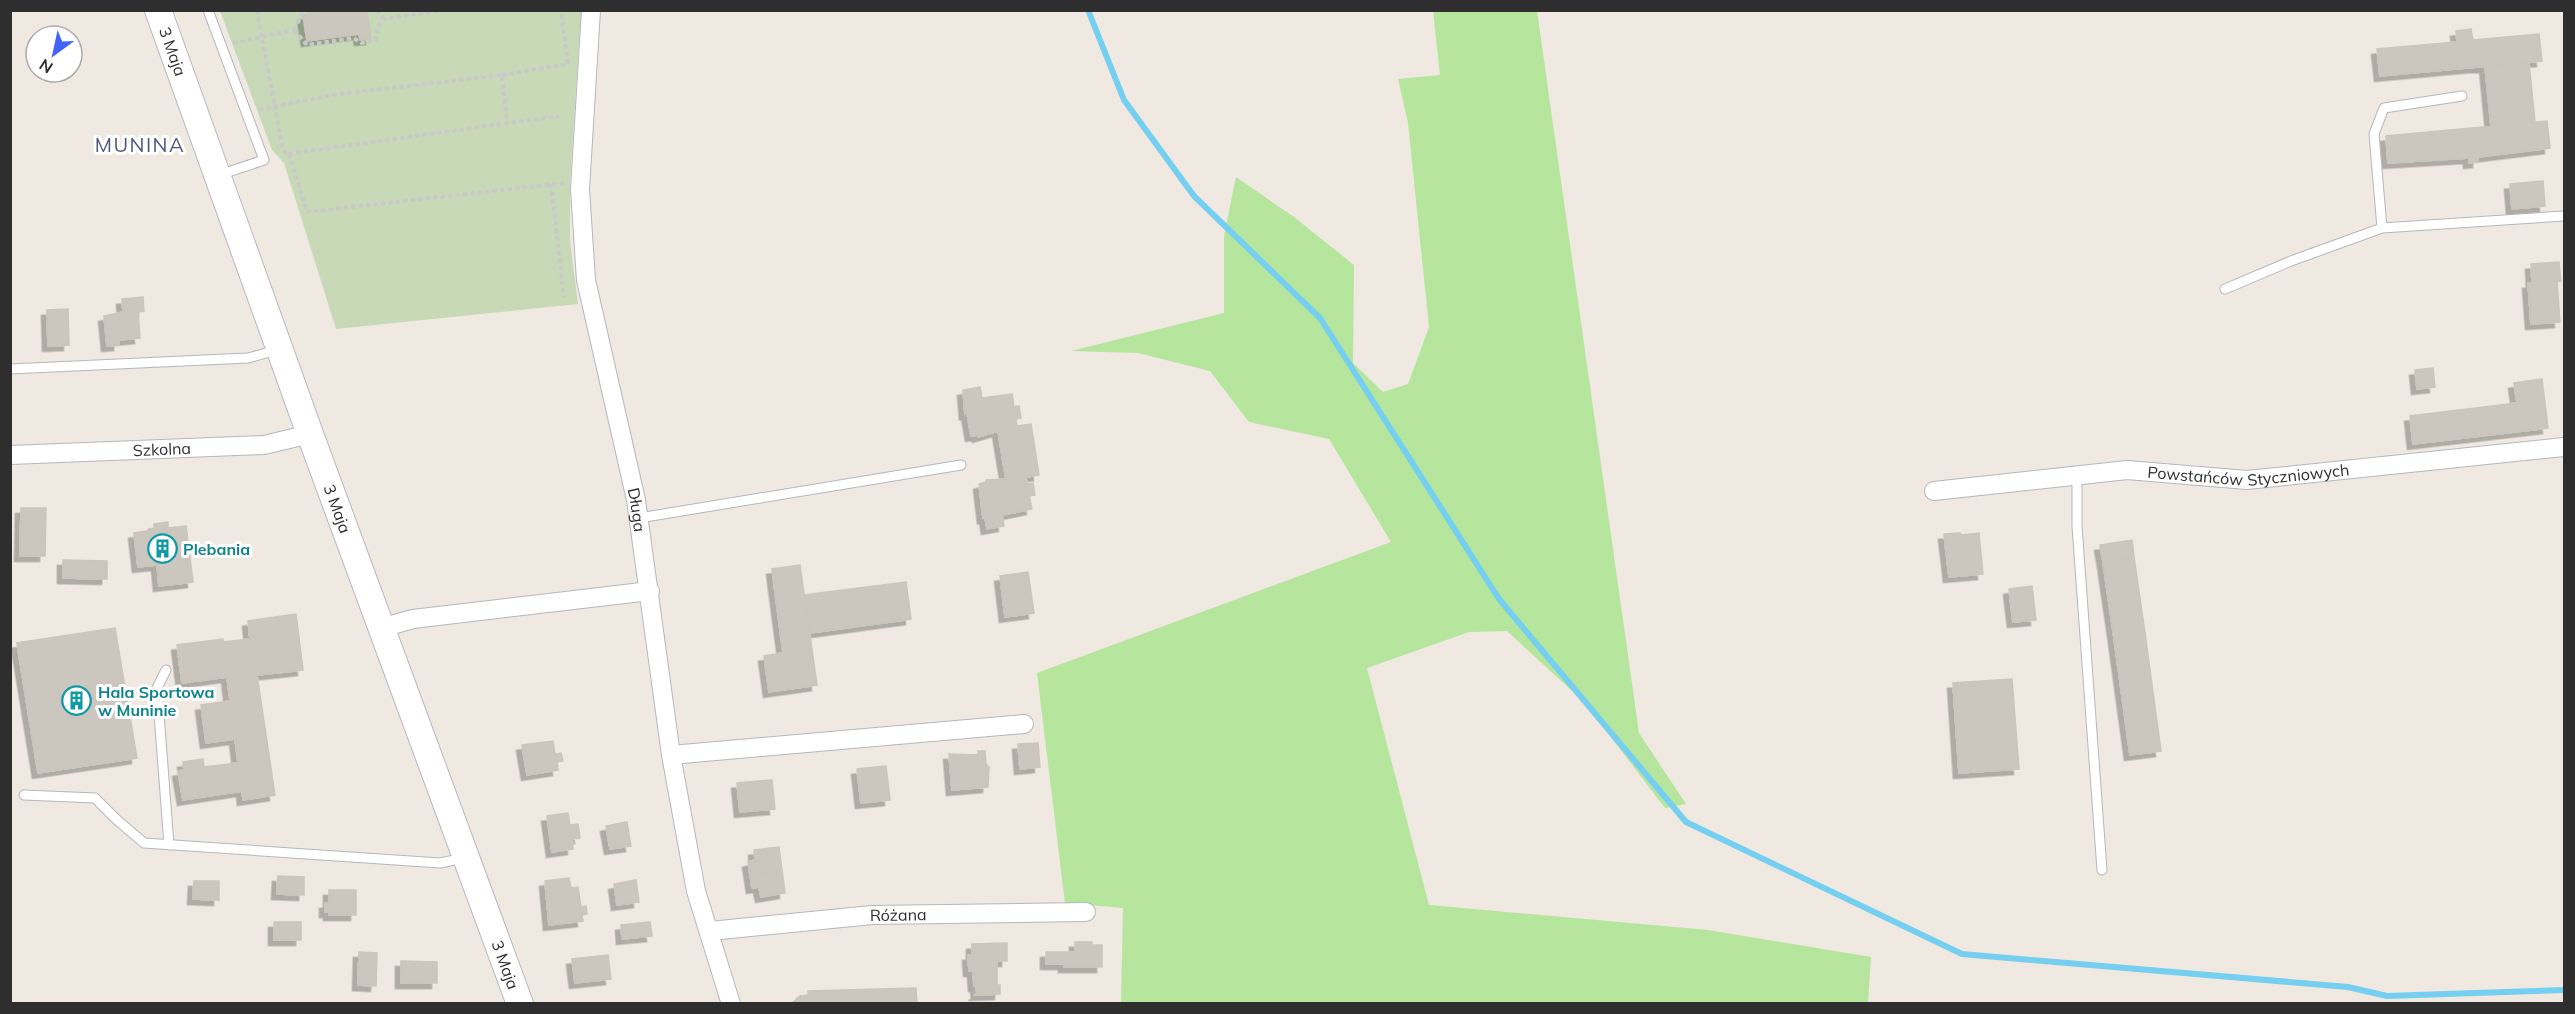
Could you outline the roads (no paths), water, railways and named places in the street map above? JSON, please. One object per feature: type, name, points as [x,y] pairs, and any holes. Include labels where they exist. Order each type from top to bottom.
[{"type":"street","name":"3 Maja","points":[[158,10],[310,434],[520,1004]]},
{"type":"street","name":"Długa","points":[[591,10],[580,181],[586,280],[639,518],[671,755],[696,891],[731,1004]]},
{"type":"street","name":"Szkolna","points":[[10,455],[253,446],[310,434]]},
{"type":"street","name":"Powstańców Styczniowych","points":[[1934,491],[2127,470],[2247,480],[2565,447]]},
{"type":"street","points":[[381,628],[413,619],[650,591]]},
{"type":"street","points":[[671,755],[1024,724]]},
{"type":"street","name":"Różana","points":[[710,931],[872,915],[1086,912]]},
{"type":"lane","points":[[208,10],[264,160],[218,176]]},
{"type":"lane","points":[[2382,228],[2374,135],[2384,108],[2462,96]]},
{"type":"lane","points":[[2225,289],[2291,261],[2382,228],[2565,216]]},
{"type":"lane","points":[[10,369],[248,358],[280,350]]},
{"type":"lane","points":[[639,518],[961,465]]},
{"type":"lane","points":[[2077,475],[2077,526],[2102,870]]},
{"type":"lane","points":[[166,670],[157,688],[169,845]]},
{"type":"lane","points":[[24,795],[95,798],[144,843],[440,863],[466,857]]},
{"type":"waterway","points":[[1088,10],[1124,100],[1194,196],[1320,318],[1499,599],[1686,822],[1962,954],[2348,987],[2387,996],[2564,990]]},
{"type":"place","name":"Plebania","points":[[162,549]]},
{"type":"place","name":"Hala Sportowa w Muninie","points":[[77,701]]},
{"type":"district","name":"MUNINA","points":[[140,145]]}]
